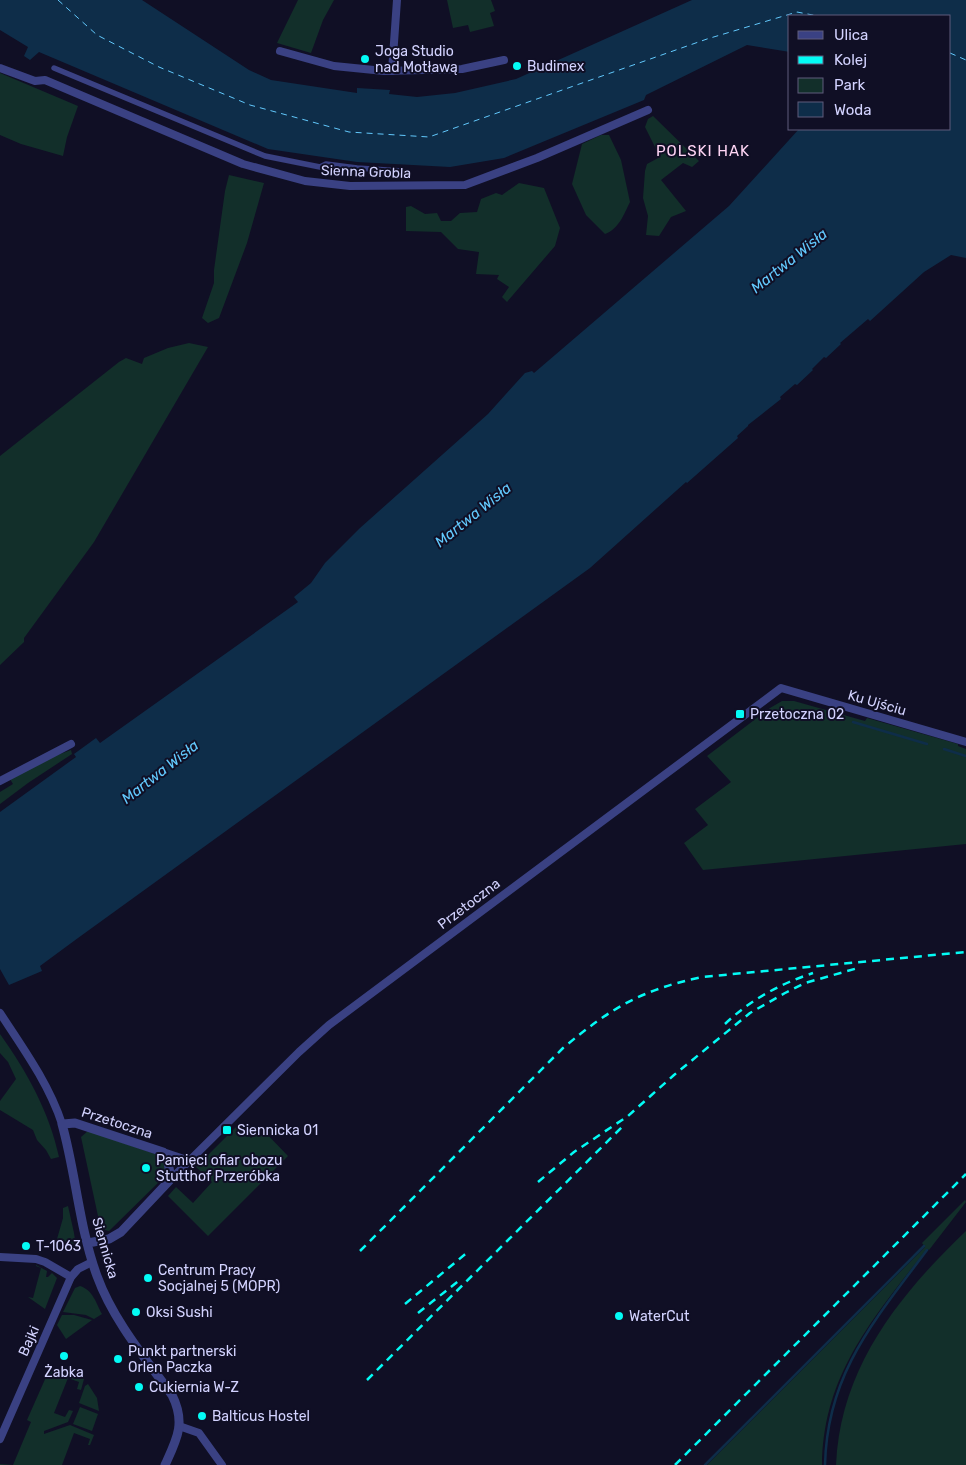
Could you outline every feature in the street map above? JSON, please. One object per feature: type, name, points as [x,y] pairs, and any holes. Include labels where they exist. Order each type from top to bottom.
[{"type":"street","points":[[392,70],[397,0]]},
{"type":"street","points":[[280,51],[334,66],[363,70],[462,69],[504,60]]},
{"type":"street","name":"Sienna Grobla","points":[[0,68],[35,81],[45,80],[243,164],[295,179],[337,185],[465,185],[531,160],[648,110]]},
{"type":"street","points":[[54,68],[265,156],[320,167],[326,164],[402,171]]},
{"type":"street","name":"Ku Ujściu","points":[[781,688],[966,742]]},
{"type":"street","name":"Przetoczna","points":[[88,1243],[109,1239],[121,1232],[190,1160],[309,1042],[329,1025],[781,688]]},
{"type":"street","points":[[0,781],[71,744]]},
{"type":"street","name":"Siennicka","points":[[0,1013],[34,1066],[62,1124],[92,1262],[102,1286],[118,1317],[175,1401],[180,1426]]},
{"type":"street","name":"Przetoczna","points":[[62,1124],[75,1123],[190,1160]]},
{"type":"street","name":"Przetoczna","points":[[163,1152],[168,1162],[171,1179]]},
{"type":"street","points":[[0,1257],[36,1259],[71,1277]]},
{"type":"street","name":"Bajki","points":[[0,1439],[71,1277],[78,1268],[92,1262]]},
{"type":"street","points":[[165,1465],[176,1442],[180,1426],[199,1433],[222,1465]]},
{"type":"green space","points":[[298,0],[334,0],[323,20],[311,53],[277,43]]},
{"type":"green space","points":[[447,0],[491,0],[495,11],[490,13],[494,26],[470,32],[468,25],[453,28]]},
{"type":"green space","points":[[0,73],[78,106],[67,137],[63,156],[21,144],[0,135]]},
{"type":"green space","points":[[653,116],[699,161],[692,167],[683,163],[661,180],[686,211],[671,217],[659,236],[646,235],[648,216],[643,198],[647,164],[660,157],[645,127],[648,119]]},
{"type":"green space","points":[[601,135],[609,135],[621,160],[630,202],[614,229],[605,234],[586,215],[572,184],[582,144]]},
{"type":"green space","points":[[229,175],[264,183],[247,243],[219,318],[208,323],[202,318],[214,283],[214,270]]},
{"type":"green space","points":[[519,183],[544,188],[560,228],[555,246],[507,302],[502,297],[509,287],[497,279],[499,275],[476,274],[479,252],[458,249],[441,232],[406,231],[406,207],[411,206],[425,214],[437,213],[441,221],[451,221],[460,213],[477,212],[481,199],[496,193],[502,195]]},
{"type":"green space","points":[[189,343],[208,347],[94,542],[24,638],[24,642],[0,665],[0,456],[119,362],[126,358],[142,364],[144,358],[168,348]]},
{"type":"green space","points":[[782,701],[794,701],[865,721],[867,718],[958,744],[958,746],[966,749],[966,844],[703,870],[684,843],[708,825],[695,809],[731,782],[707,756]]},
{"type":"green space","points":[[71,750],[72,754],[0,804],[0,792],[13,784],[10,779],[52,757]]},
{"type":"green space","points":[[0,1034],[36,1092],[55,1140],[59,1157],[51,1159],[37,1140],[33,1130],[0,1110],[0,1101],[16,1079],[8,1062],[0,1053]]},
{"type":"green space","points":[[238,1125],[251,1138],[262,1129],[288,1156],[208,1236],[168,1196],[176,1187],[193,1203],[212,1182],[196,1167]]},
{"type":"green space","points":[[88,1131],[158,1155],[164,1161],[167,1172],[109,1231],[105,1230],[98,1216],[81,1137]]},
{"type":"green space","points":[[965,1200],[966,1202],[929,1250],[927,1249],[888,1299],[855,1348],[831,1402],[825,1432],[822,1465],[707,1465],[925,1247],[922,1243]]},
{"type":"green space","points":[[68,1206],[75,1240],[70,1247],[57,1239],[63,1218],[63,1208]]},
{"type":"green space","points":[[966,1231],[966,1465],[836,1465],[840,1430],[849,1397],[861,1365],[877,1336],[896,1308],[918,1281]]},
{"type":"green space","points":[[36,1265],[47,1271],[46,1277],[52,1273],[57,1278],[45,1309],[28,1297],[33,1298],[41,1268]]},
{"type":"green space","points":[[80,1286],[91,1294],[102,1314],[94,1319],[86,1315],[63,1312],[75,1288]]},
{"type":"green space","points":[[62,1315],[74,1315],[92,1320],[66,1339],[57,1325]]},
{"type":"green space","points":[[50,1368],[71,1375],[77,1370],[84,1379],[81,1390],[77,1389],[79,1382],[68,1378],[54,1413],[65,1417],[69,1410],[73,1411],[68,1422],[44,1431],[44,1434],[70,1425],[94,1435],[90,1445],[88,1445],[90,1439],[74,1433],[62,1465],[13,1465],[31,1422],[27,1420]]},
{"type":"green space","points":[[88,1384],[97,1398],[99,1411],[79,1403],[85,1386]]},
{"type":"green space","points":[[80,1407],[98,1414],[92,1431],[73,1424]]},
{"type":"water","name":"Martwa Wisła","points":[[0,0],[142,0],[249,70],[271,80],[357,93],[357,88],[390,90],[389,94],[417,97],[455,93],[516,79],[692,0],[966,0],[966,258],[951,255],[924,272],[870,321],[868,319],[826,358],[824,357],[797,385],[795,384],[780,397],[781,399],[748,425],[737,436],[738,438],[590,568],[78,938],[40,966],[42,971],[9,985],[0,969],[0,812],[76,757],[74,754],[96,738],[100,743],[298,602],[294,597],[311,583],[325,563],[360,528],[488,414],[525,373],[532,371],[534,373],[729,206],[798,130],[951,130],[951,15],[788,15],[788,52],[747,45],[646,95],[644,100],[504,158],[450,167],[357,162],[268,149],[39,52],[30,60],[24,56],[28,47],[0,30]]},
{"type":"waterway","points":[[853,722],[927,744]]},
{"type":"waterway","points":[[944,749],[966,756]]},
{"type":"waterway","points":[[705,1465],[924,1246]]},
{"type":"waterway","points":[[825,1465],[828,1432],[834,1402],[844,1375],[872,1325],[927,1250]]},
{"type":"ferry route","points":[[58,0],[97,35],[159,67],[250,105],[349,132],[429,137],[707,39],[797,12],[813,15]]},
{"type":"ferry route","points":[[951,53],[966,60]]},
{"type":"railway","points":[[360,1251],[563,1048],[596,1022],[628,1002],[661,988],[702,977],[966,952]]},
{"type":"railway","points":[[538,1182],[574,1152],[628,1116],[674,1075],[750,1013],[805,983],[858,968]]},
{"type":"railway","points":[[725,1024],[755,1000],[789,982],[813,973]]},
{"type":"railway","points":[[367,1380],[622,1127]]},
{"type":"railway","points":[[675,1465],[966,1174]]},
{"type":"railway","points":[[405,1304],[469,1251]]},
{"type":"railway","points":[[418,1313],[461,1279]]},
{"type":"place","name":"Joga Studio nad Motławą","points":[[365,59]]},
{"type":"place","name":"Budimex","points":[[517,66]]},
{"type":"place","name":"Przetoczna 02","points":[[740,714]]},
{"type":"place","name":"Siennicka 01","points":[[227,1130]]},
{"type":"place","name":"Pamięci ofiar obozu Stutthof Przeróbka","points":[[146,1168]]},
{"type":"place","name":"T-1063","points":[[26,1246]]},
{"type":"place","name":"Centrum Pracy Socjalnej 5 (MOPR)","points":[[148,1278]]},
{"type":"place","name":"Oksi Sushi","points":[[136,1312]]},
{"type":"place","name":"WaterCut","points":[[619,1316]]},
{"type":"place","name":"Żabka","points":[[64,1356]]},
{"type":"place","name":"Punkt partnerski Orlen Paczka","points":[[118,1359]]},
{"type":"place","name":"Cukiernia W-Z","points":[[139,1387]]},
{"type":"place","name":"Balticus Hostel","points":[[202,1416]]},
{"type":"district","name":"POLSKI HAK","points":[[703,151]]}]
